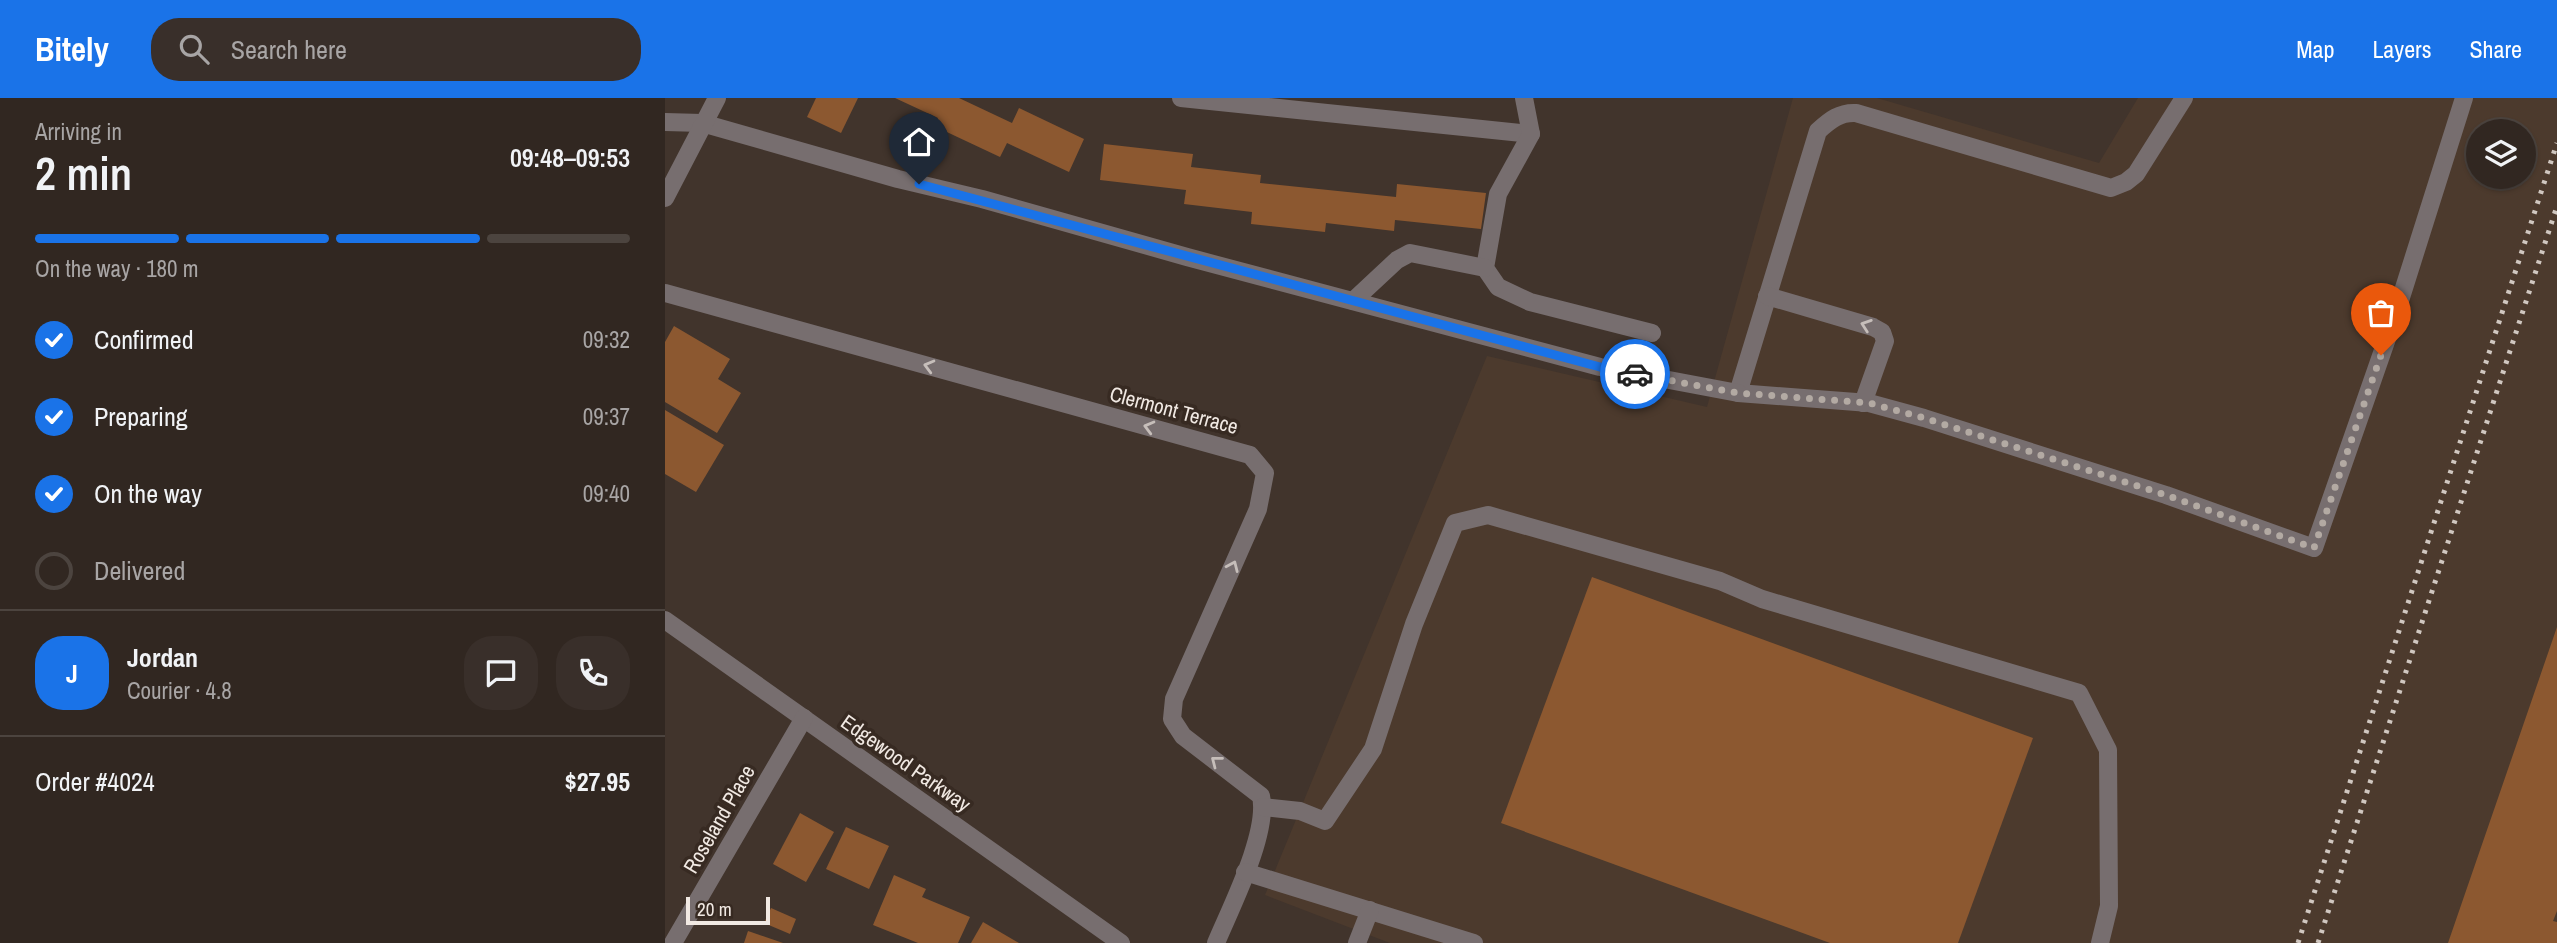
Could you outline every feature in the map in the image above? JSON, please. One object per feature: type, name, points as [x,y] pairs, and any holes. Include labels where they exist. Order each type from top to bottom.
[{"type":"street","points":[[665,198],[717,98]]},
{"type":"street","points":[[1181,98],[1531,134]]},
{"type":"street","points":[[1485,268],[1498,194],[1531,134],[1524,98]]},
{"type":"street","points":[[1738,393],[1818,131],[1833,118],[1846,112],[1856,113],[2112,188],[2136,174],[2184,98]]},
{"type":"street","points":[[665,122],[702,123],[1600,367],[1738,393],[1863,402],[1924,418],[2166,495],[2314,548],[2398,307],[2464,98]]},
{"type":"street","points":[[1353,301],[1397,260],[1410,253],[1485,268],[1498,287],[1530,302],[1652,333]]},
{"type":"street","name":"Clermont Terrace","points":[[665,293],[1250,455],[1265,473],[1258,509],[1174,699],[1172,719],[1183,736],[1261,796],[1263,807]]},
{"type":"street","points":[[1767,296],[1882,332],[1885,341],[1863,402]]},
{"type":"street","points":[[1216,943],[1259,840],[1263,807],[1300,811],[1325,821],[1373,749],[1414,624],[1455,523],[1488,515],[1720,581],[1762,599],[2079,693],[2108,750],[2109,906],[2100,943]]},
{"type":"street","name":"Edgewood Parkway","points":[[665,620],[1121,943]]},
{"type":"street","name":"Roseland Place","points":[[673,943],[804,718]]},
{"type":"street","points":[[1245,872],[1474,943]]},
{"type":"street","points":[[1357,943],[1370,910]]},
{"type":"shaded area","points":[[1793,98],[1877,98],[2099,163],[2138,98],[2557,98],[2557,943],[1390,943],[1265,895],[1487,356],[1707,407]]},
{"type":"building","points":[[816,98],[858,98],[841,133],[807,117]]},
{"type":"building","points":[[895,98],[959,98],[1012,123],[1019,108],[1084,139],[1069,172],[1007,143],[1000,157],[934,126],[938,118]]},
{"type":"building","points":[[1104,144],[1193,154],[1191,167],[1261,175],[1260,183],[1396,197],[1397,184],[1486,193],[1481,229],[1395,220],[1394,231],[1326,223],[1325,232],[1251,224],[1252,212],[1184,204],[1186,190],[1100,180]]},
{"type":"building","points":[[674,326],[730,359],[718,379],[741,393],[717,433],[665,402],[665,342]]},
{"type":"building","points":[[665,410],[724,445],[696,492],[665,474]]},
{"type":"building","points":[[1592,577],[2033,738],[1958,943],[1830,943],[1501,823]]},
{"type":"building","points":[[2557,627],[2557,911],[2553,921],[2557,922],[2557,943],[2448,943]]},
{"type":"building","points":[[800,813],[834,832],[806,882],[773,864]]},
{"type":"building","points":[[846,827],[889,846],[869,889],[826,869]]},
{"type":"building","points":[[894,875],[926,889],[922,897],[970,917],[958,943],[918,943],[873,925]]},
{"type":"building","points":[[771,908],[796,919],[790,934],[764,923]]},
{"type":"building","points":[[983,922],[1019,943],[971,943]]},
{"type":"building","points":[[748,931],[783,943],[744,943]]},
{"type":"railway","points":[[2298,943],[2557,143]]},
{"type":"railway","points":[[2318,943],[2557,206]]},
{"type":"way so far","points":[[1635,374],[1738,393],[1869,403],[2166,495],[2314,548],[2381,355]]},
{"type":"route","points":[[919,184],[1600,367],[1635,374]]}]
